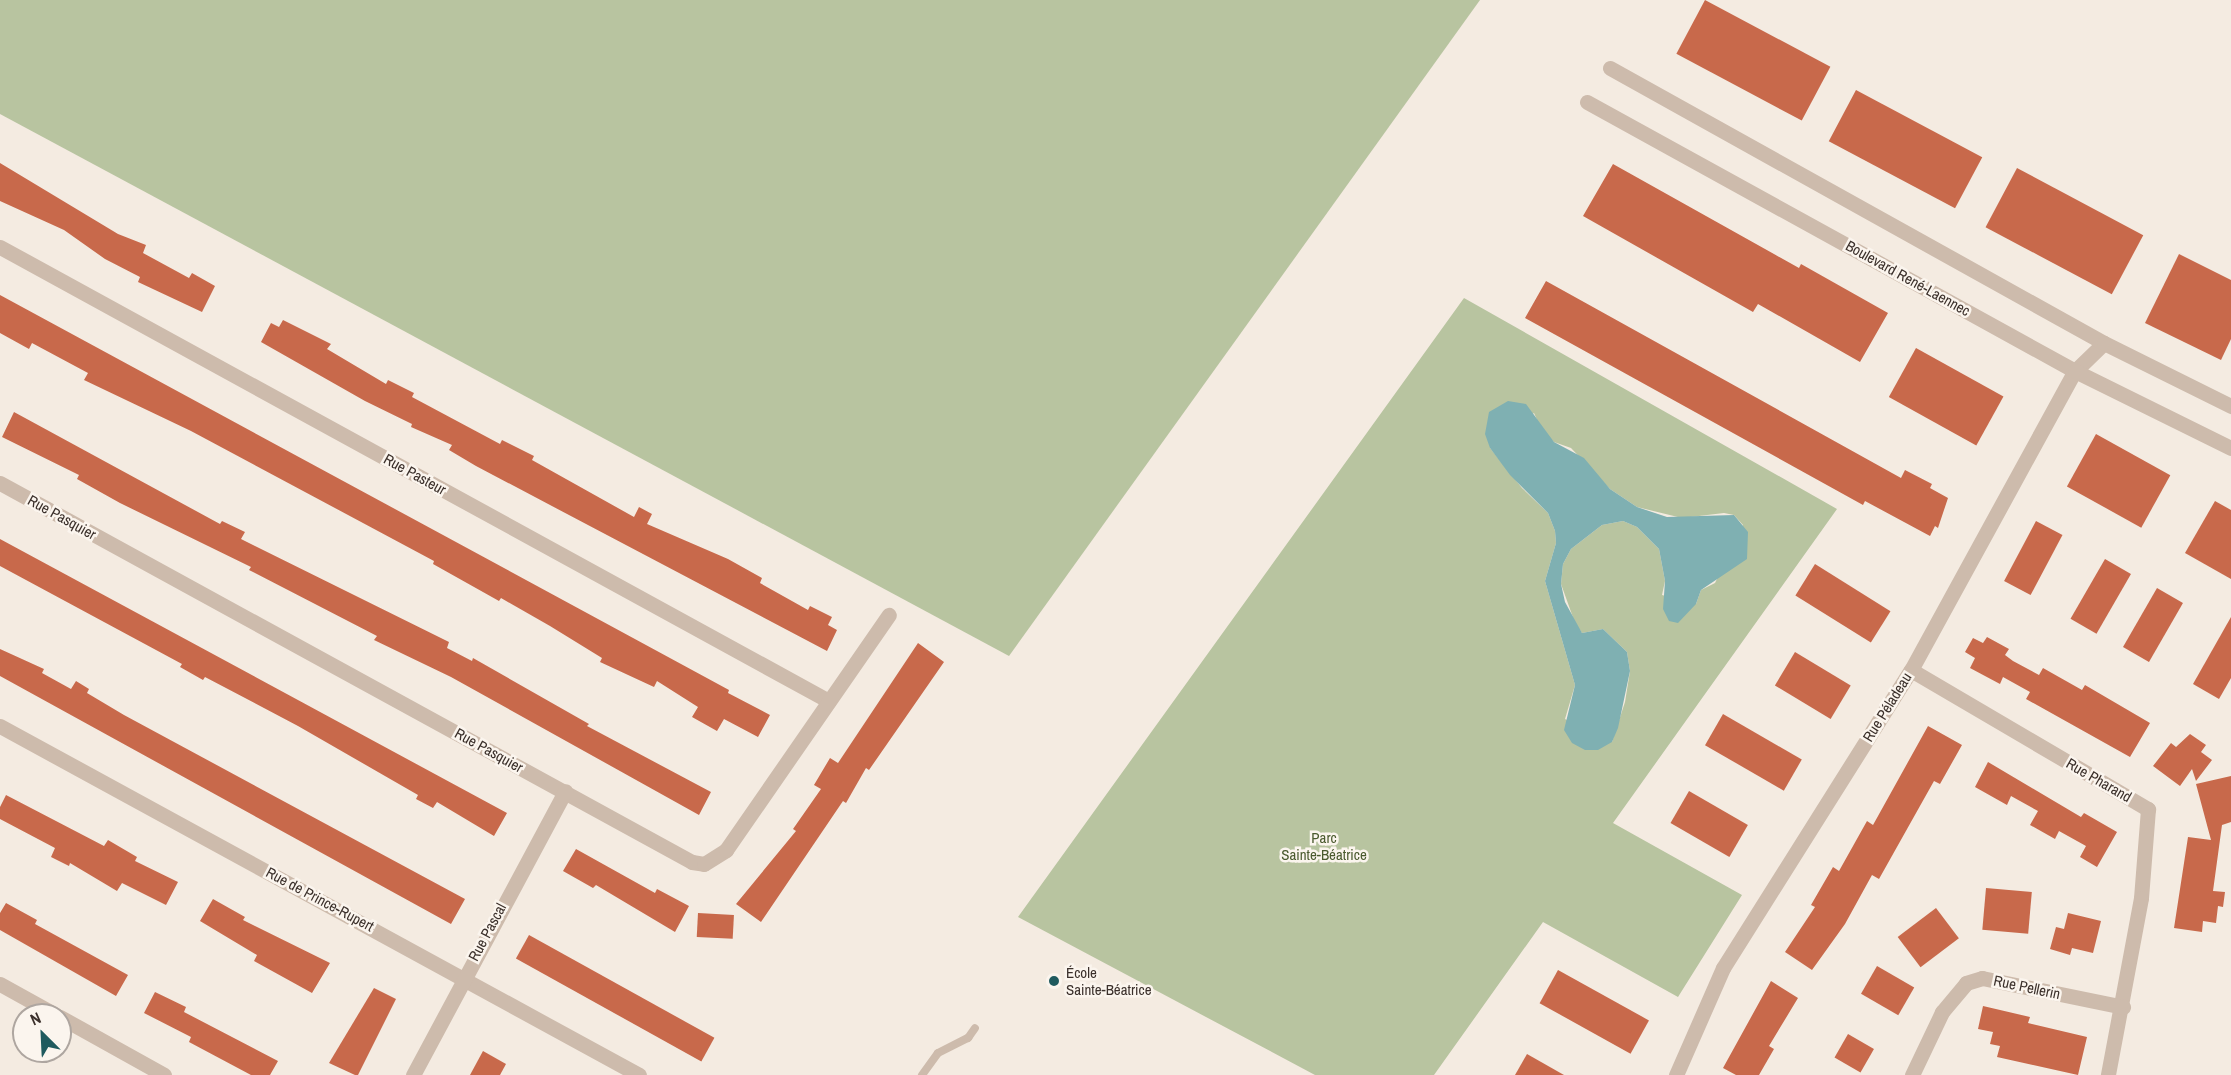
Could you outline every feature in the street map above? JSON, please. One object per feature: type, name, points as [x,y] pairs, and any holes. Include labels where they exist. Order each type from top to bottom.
[{"type":"street","points":[[1610,68],[2104,343],[2231,406]]},
{"type":"street","name":"Boulevard René-Laennec","points":[[1587,102],[2075,370],[2231,448]]},
{"type":"street","name":"Rue Pasteur","points":[[0,247],[829,701]]},
{"type":"street","name":"Rue Péladeau","points":[[1676,1075],[1723,968],[1911,670],[2075,370],[2104,343]]},
{"type":"street","name":"Rue Pasquier","points":[[0,483],[692,862],[704,864],[726,850],[889,615]]},
{"type":"street","name":"Rue Pharand","points":[[1911,670],[2148,809],[2141,898],[2123,1007],[2108,1075]]},
{"type":"street","name":"Rue de Prince-Rupert","points":[[0,726],[463,976],[639,1075]]},
{"type":"street","name":"Rue Pascal","points":[[413,1075],[463,976],[565,791]]},
{"type":"street","name":"Rue Pellerin","points":[[1912,1075],[1942,1012],[1966,983],[1982,978],[2123,1007]]},
{"type":"street","points":[[0,984],[34,1003]]},
{"type":"street","points":[[72,1024],[160,1074]]},
{"type":"lane","points":[[922,1075],[938,1053],[968,1038],[975,1028]]},
{"type":"green space","points":[[0,0],[1480,0],[1009,656],[0,114]]},
{"type":"green space","name":"Parc Sainte-Béatrice","points":[[1464,298],[1837,509],[1613,823],[1742,895],[1678,997],[1543,922],[1434,1075],[1315,1075],[1018,917]],"holes":[[[1534,413],[1542,431],[1554,442],[1571,448],[1610,489],[1637,507],[1682,518],[1724,513],[1734,515],[1743,525],[1715,583],[1701,590],[1696,604],[1662,595],[1665,581],[1659,549],[1637,527],[1623,521],[1602,525],[1571,549],[1563,564],[1561,584],[1575,623],[1582,633],[1603,629],[1627,652],[1630,671],[1625,702],[1612,742],[1565,719],[1575,685],[1545,581],[1556,543],[1555,531],[1548,513],[1522,488],[1490,448]]]},
{"type":"water","points":[[1508,401],[1526,404],[1554,442],[1584,458],[1610,489],[1637,507],[1667,517],[1734,515],[1748,532],[1747,559],[1701,590],[1696,604],[1678,623],[1669,621],[1663,609],[1665,581],[1659,549],[1637,527],[1623,521],[1602,525],[1571,549],[1563,564],[1561,584],[1565,602],[1582,633],[1603,629],[1627,652],[1630,671],[1618,728],[1612,742],[1598,750],[1585,750],[1572,743],[1564,730],[1575,685],[1545,581],[1556,543],[1555,531],[1548,513],[1510,475],[1490,448],[1485,434],[1489,412]]},
{"type":"building","points":[[1705,0],[1830,67],[1802,121],[1676,54]]},
{"type":"building","points":[[1856,90],[1982,157],[1955,208],[1829,141]]},
{"type":"building","points":[[0,163],[118,234],[146,245],[143,253],[189,278],[192,273],[215,286],[202,312],[138,282],[140,277],[105,259],[64,230],[0,201]]},
{"type":"building","points":[[1613,164],[1799,268],[1801,264],[1888,313],[1860,362],[1758,304],[1753,312],[1583,216]]},
{"type":"building","points":[[2017,168],[2143,235],[2112,294],[1986,227]]},
{"type":"building","points":[[2179,254],[2231,280],[2231,339],[2221,360],[2145,323]]},
{"type":"building","points":[[1546,281],[1901,478],[1905,470],[1932,484],[1930,488],[1948,498],[1938,528],[1935,526],[1930,536],[1865,501],[1863,505],[1525,318]]},
{"type":"building","points":[[0,295],[729,690],[728,693],[770,715],[758,737],[724,719],[717,731],[692,717],[698,707],[657,681],[654,687],[600,662],[602,658],[550,626],[501,598],[499,601],[433,564],[434,561],[191,431],[84,380],[88,373],[32,343],[29,349],[0,333]]},
{"type":"building","points":[[283,320],[331,344],[327,349],[386,384],[388,380],[414,393],[412,397],[500,444],[502,440],[534,456],[532,460],[634,517],[639,507],[652,514],[647,524],[728,559],[762,578],[760,583],[808,610],[810,606],[832,617],[828,625],[837,630],[827,651],[476,466],[449,450],[452,445],[411,427],[412,424],[365,401],[261,342],[271,323],[279,327]]},
{"type":"building","points":[[1916,348],[2003,396],[1976,445],[1889,397]]},
{"type":"building","points":[[14,412],[220,524],[222,521],[245,532],[241,539],[449,642],[447,648],[472,661],[473,658],[589,724],[587,726],[711,792],[699,815],[451,677],[374,640],[377,636],[249,570],[251,567],[120,503],[77,479],[79,475],[2,437]]},
{"type":"building","points":[[2096,434],[2170,475],[2141,528],[2067,486]]},
{"type":"building","points":[[2215,501],[2231,510],[2231,579],[2185,553]]},
{"type":"building","points":[[2036,521],[2062,535],[2031,595],[2004,581]]},
{"type":"building","points":[[0,539],[507,813],[494,836],[437,802],[433,808],[416,799],[418,795],[298,726],[205,677],[203,680],[180,667],[182,664],[0,566]]},
{"type":"building","points":[[2105,559],[2131,574],[2096,634],[2070,619]]},
{"type":"building","points":[[1815,564],[1890,611],[1871,643],[1795,595]]},
{"type":"building","points":[[2157,588],[2183,603],[2149,662],[2123,647]]},
{"type":"building","points":[[2231,617],[2231,678],[2219,699],[2193,684]]},
{"type":"building","points":[[1987,637],[2009,649],[2005,655],[2013,661],[2039,675],[2043,668],[2082,690],[2085,685],[2150,723],[2130,757],[2026,699],[2030,692],[2003,677],[2000,684],[1970,668],[1975,658],[1965,652],[1973,638],[1983,643]]},
{"type":"building","points":[[918,643],[944,662],[869,770],[866,768],[846,803],[843,801],[761,922],[736,904],[796,831],[793,829],[821,789],[814,785],[830,758],[838,763]]},
{"type":"building","points":[[0,649],[44,669],[42,673],[71,689],[76,681],[89,689],[87,693],[124,715],[465,899],[451,924],[0,676]]},
{"type":"building","points":[[1795,652],[1851,685],[1831,719],[1775,685]]},
{"type":"building","points":[[1723,714],[1802,760],[1784,791],[1705,745]]},
{"type":"building","points":[[1928,726],[1962,745],[1940,784],[1934,781],[1879,879],[1872,875],[1845,924],[1812,970],[1785,952],[1815,907],[1811,905],[1833,867],[1839,871],[1867,821],[1873,825]]},
{"type":"building","points":[[2190,734],[2206,745],[2201,752],[2212,760],[2196,781],[2192,769],[2180,786],[2153,766],[2171,743],[2176,747]]},
{"type":"building","points":[[1988,762],[2081,817],[2084,813],[2117,832],[2097,867],[2080,857],[2086,846],[2059,831],[2055,839],[2030,825],[2038,811],[2011,796],[2007,805],[1975,787]]},
{"type":"building","points":[[2231,776],[2231,822],[2222,825],[2213,891],[2225,892],[2223,907],[2218,906],[2216,923],[2203,921],[2202,932],[2174,928],[2188,837],[2211,840],[2196,784]]},
{"type":"building","points":[[1689,791],[1748,825],[1729,857],[1670,823]]},
{"type":"building","points":[[6,795],[104,846],[108,840],[137,857],[135,861],[178,882],[166,905],[122,883],[117,891],[70,863],[69,866],[51,857],[55,848],[0,819],[0,807]]},
{"type":"building","points":[[576,849],[655,893],[657,889],[689,906],[675,932],[596,885],[593,888],[563,871]]},
{"type":"building","points":[[1986,888],[2032,892],[2028,934],[1982,930]]},
{"type":"building","points":[[213,899],[245,917],[243,920],[330,963],[312,993],[254,961],[257,955],[200,921]]},
{"type":"building","points":[[6,903],[37,920],[35,924],[128,975],[116,996],[0,930],[0,913]]},
{"type":"building","points":[[1936,908],[1959,938],[1921,967],[1898,937]]},
{"type":"building","points":[[698,913],[734,915],[733,939],[697,937]]},
{"type":"building","points":[[2068,913],[2101,921],[2093,953],[2072,948],[2070,955],[2050,949],[2056,927],[2064,929]]},
{"type":"building","points":[[529,935],[714,1038],[701,1061],[516,959]]},
{"type":"building","points":[[1877,966],[1914,988],[1898,1015],[1861,994]]},
{"type":"building","points":[[1558,970],[1649,1020],[1631,1054],[1540,1003]]},
{"type":"building","points":[[1771,981],[1798,998],[1769,1046],[1774,1049],[1759,1075],[1736,1075],[1723,1068]]},
{"type":"building","points":[[374,988],[396,999],[358,1075],[355,1075],[329,1063]]},
{"type":"building","points":[[155,992],[186,1007],[184,1012],[278,1061],[270,1075],[251,1075],[189,1042],[191,1037],[144,1013]]},
{"type":"building","points":[[1983,1006],[2030,1017],[2028,1023],[2087,1037],[2078,1075],[1997,1057],[2000,1046],[1990,1044],[1993,1032],[1978,1029]]},
{"type":"building","points":[[1848,1034],[1874,1049],[1860,1072],[1834,1057]]},
{"type":"building","points":[[483,1051],[506,1064],[500,1075],[470,1075]]},
{"type":"building","points":[[1527,1054],[1564,1075],[1515,1075]]},
{"type":"place","name":"École Sainte-Béatrice","points":[[1054,981]]}]
